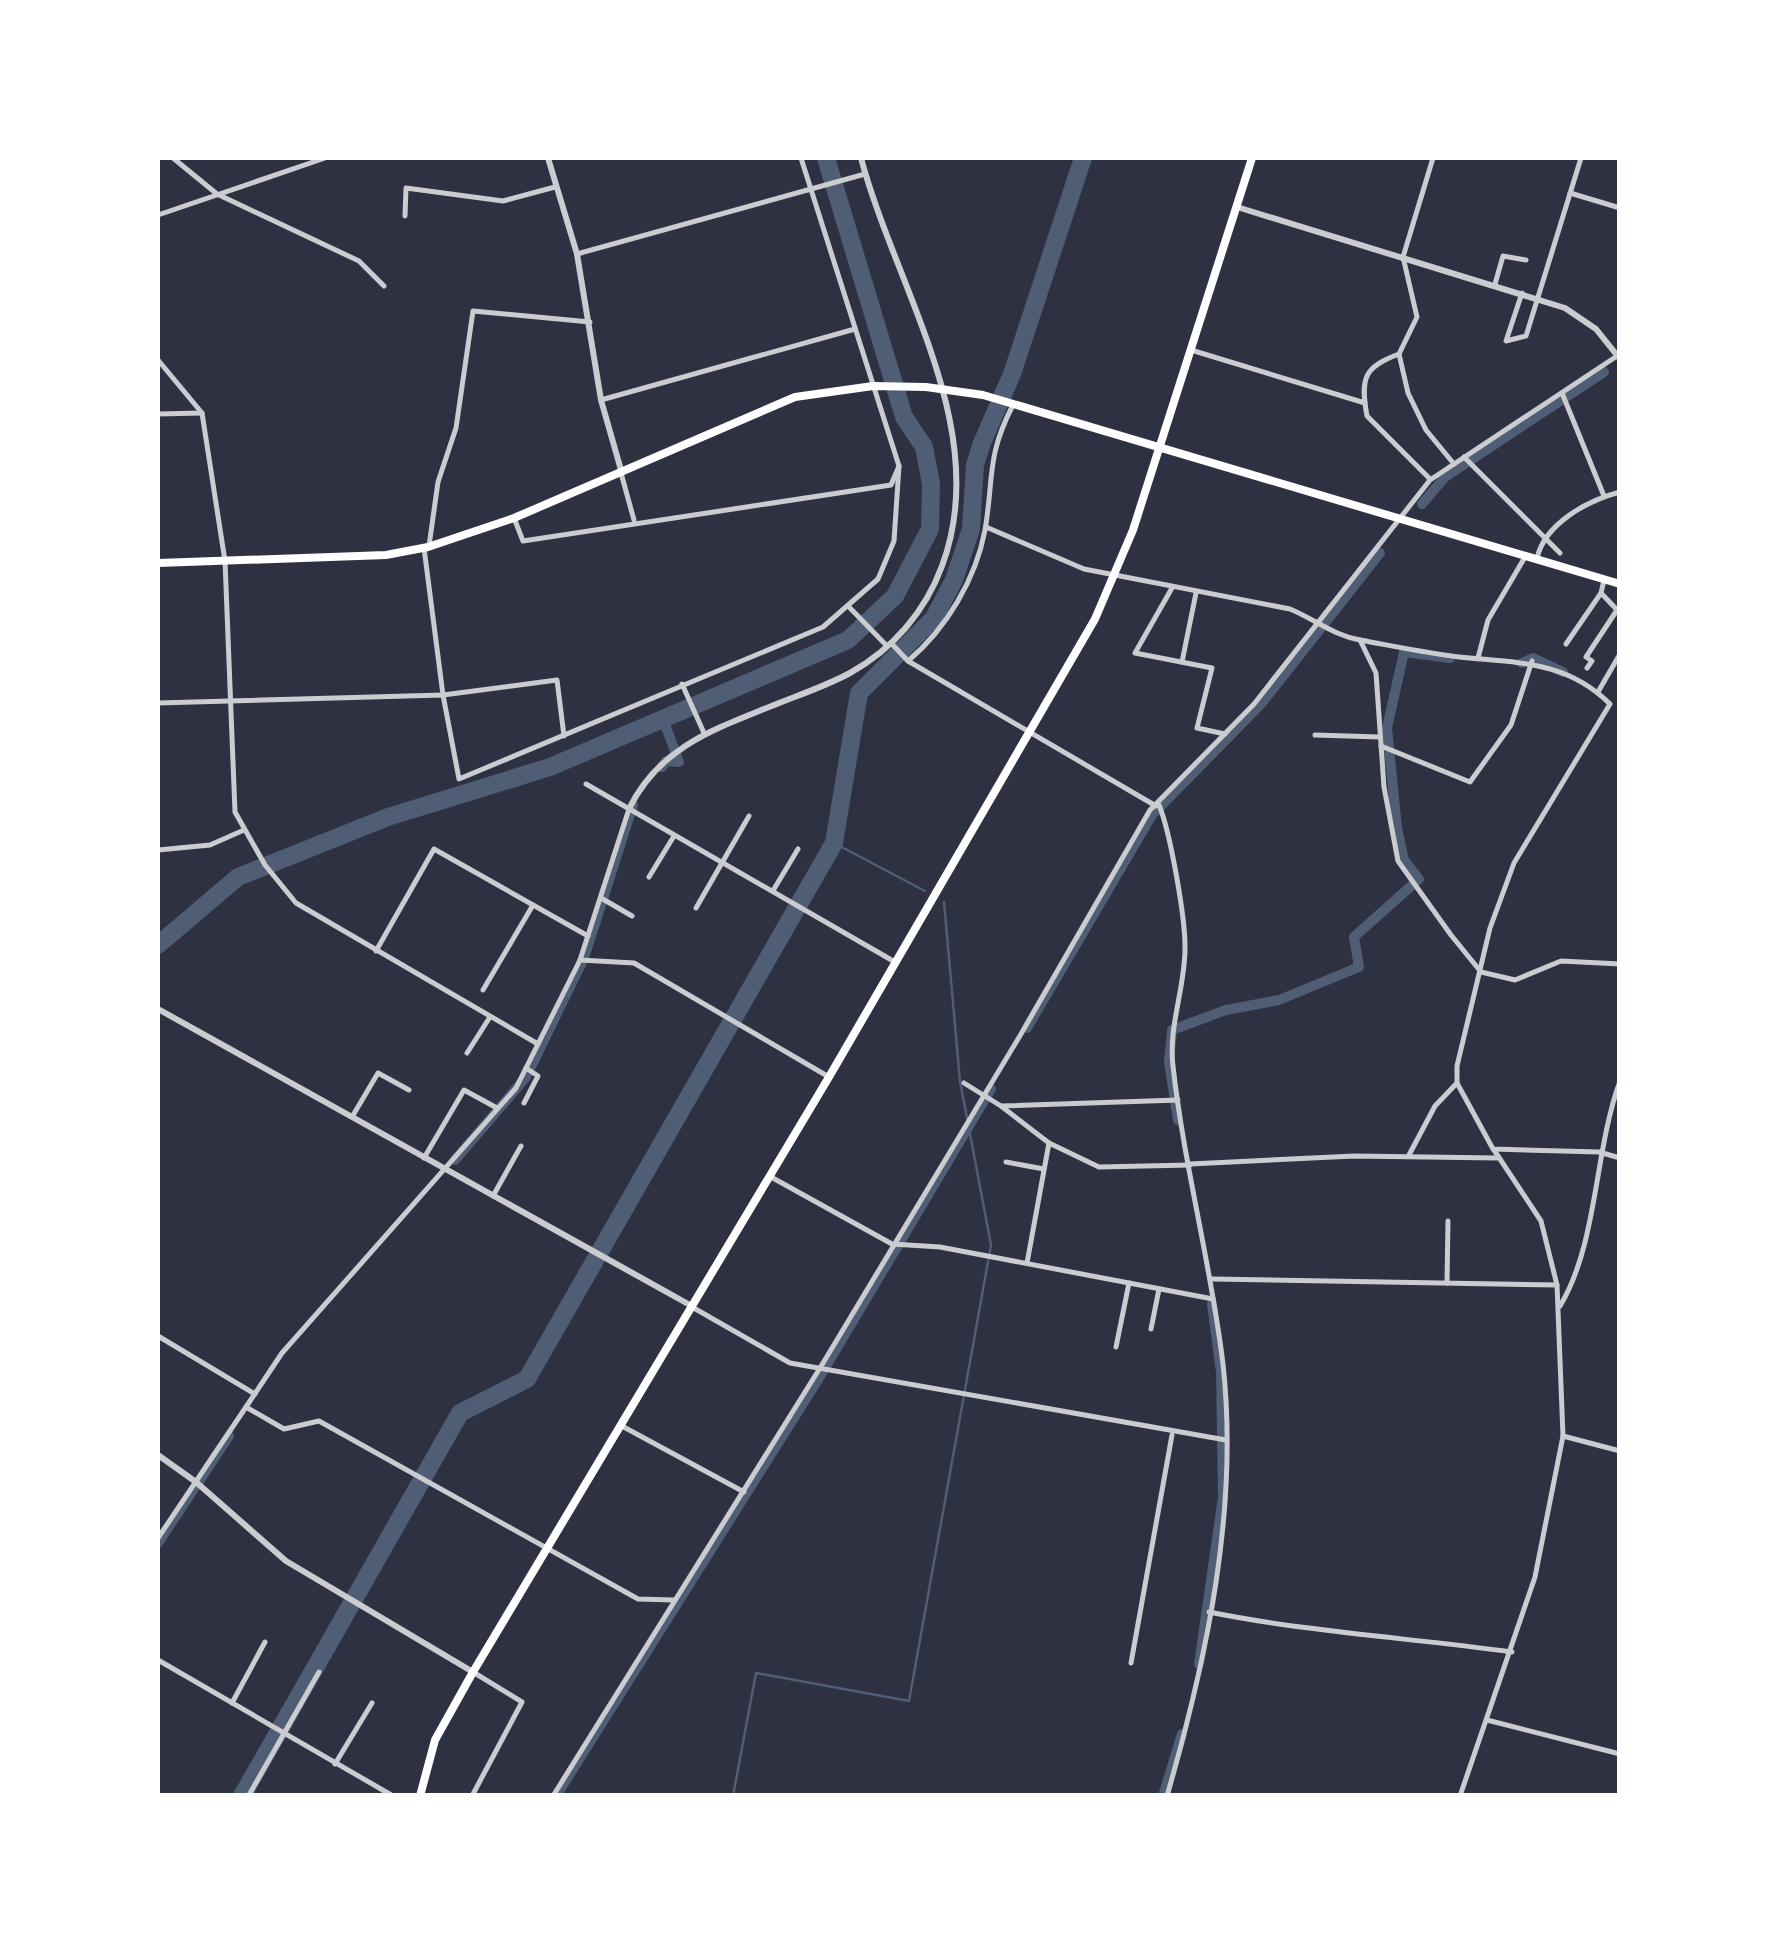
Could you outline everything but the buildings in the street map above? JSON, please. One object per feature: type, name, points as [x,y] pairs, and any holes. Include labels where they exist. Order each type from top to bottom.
[{"type":"main road","points":[[420,1796],[435,1740],[473,1672],[1095,620],[1159,450],[1252,158]]},
{"type":"main road","points":[[158,563],[386,555],[426,548],[514,518],[782,401],[839,388],[872,386],[926,387],[983,395],[1620,584]]},
{"type":"street","points":[[174,158],[217,194],[359,261],[384,286]]},
{"type":"street","points":[[158,215],[324,158]]},
{"type":"street","points":[[548,158],[577,254],[601,400],[635,521]]},
{"type":"street","points":[[590,322],[473,311],[456,428],[438,482],[426,548],[442,694],[458,780],[823,627],[878,579],[894,541],[899,466],[801,158]]},
{"type":"street","points":[[158,1538],[282,1352],[497,1108],[526,1068],[580,960],[629,809],[665,757],[704,730],[850,673],[889,644],[934,588],[952,540],[960,486],[956,440],[944,390],[861,158]]},
{"type":"street","points":[[1433,158],[1403,256],[1417,317],[1399,354],[1408,393],[1426,430],[1454,464]]},
{"type":"street","points":[[1522,293],[1506,340],[1526,336],[1581,158]]},
{"type":"street","points":[[577,254],[865,174]]},
{"type":"street","points":[[404,216],[406,188],[503,201],[555,186]]},
{"type":"street","points":[[1570,193],[1620,208]]},
{"type":"street","points":[[553,1796],[820,1368],[1157,806],[1225,734],[1430,480],[1619,357],[1581,317],[1538,298],[1238,206]]},
{"type":"street","points":[[1495,284],[1503,256],[1526,260]]},
{"type":"street","points":[[601,400],[855,329]]},
{"type":"street","points":[[1192,350],[1365,403]]},
{"type":"street","points":[[1399,354],[1372,364],[1366,372],[1367,416],[1430,480]]},
{"type":"street","points":[[158,360],[202,413],[225,562],[235,812],[251,845],[296,903],[538,1044]]},
{"type":"street","points":[[1562,393],[1604,496]]},
{"type":"street","points":[[908,661],[949,615],[969,579],[986,526],[994,440],[1013,405]]},
{"type":"street","points":[[158,414],[202,413]]},
{"type":"street","points":[[1464,458],[1560,553]]},
{"type":"street","points":[[514,518],[524,540],[891,485],[899,466]]},
{"type":"street","points":[[1536,560],[1542,538],[1604,496],[1620,492]]},
{"type":"street","points":[[986,526],[1084,570],[1267,604],[1318,621],[1330,632],[1360,640],[1478,658],[1532,661],[1598,692],[1610,704],[1514,863],[1490,928],[1456,1066],[1456,1083],[1493,1149],[1541,1221],[1557,1285],[1563,1436],[1556,1490],[1512,1652],[1460,1796]]},
{"type":"street","points":[[1478,658],[1488,620],[1525,558]]},
{"type":"street","points":[[1566,644],[1601,593],[1604,580]]},
{"type":"street","points":[[1172,588],[1135,653],[1212,668],[1197,728],[1225,734]]},
{"type":"street","points":[[1182,662],[1196,593]]},
{"type":"street","points":[[1587,668],[1592,660],[1586,656],[1618,612],[1601,593]]},
{"type":"street","points":[[850,607],[908,661],[1157,806],[1185,945],[1172,1060],[1212,1279],[1226,1440],[1226,1495],[1200,1675],[1166,1796]]},
{"type":"street","points":[[1360,640],[1376,673],[1381,746],[1398,861],[1481,972],[1516,980],[1561,961],[1620,964]]},
{"type":"street","points":[[1598,692],[1620,654]]},
{"type":"street","points":[[1381,746],[1470,782],[1511,725],[1532,661]]},
{"type":"street","points":[[158,704],[442,694],[557,680],[564,736]]},
{"type":"street","points":[[684,686],[704,730]]},
{"type":"street","points":[[1315,734],[1380,737]]},
{"type":"street","points":[[586,784],[895,962]]},
{"type":"street","points":[[696,908],[749,816]]},
{"type":"street","points":[[158,850],[210,846],[244,830]]},
{"type":"street","points":[[649,876],[674,836]]},
{"type":"street","points":[[376,951],[434,849],[588,936]]},
{"type":"street","points":[[774,890],[798,849]]},
{"type":"street","points":[[601,898],[632,916]]},
{"type":"street","points":[[482,990],[533,905]]},
{"type":"street","points":[[580,960],[634,963],[828,1077]]},
{"type":"street","points":[[158,1010],[790,1363],[1226,1440]]},
{"type":"street","points":[[467,1052],[490,1017]]},
{"type":"street","points":[[524,1104],[538,1076],[526,1068]]},
{"type":"street","points":[[352,1117],[378,1073],[409,1090]]},
{"type":"street","points":[[1559,1308],[1578,1266],[1599,1152],[1620,1081]]},
{"type":"street","points":[[964,1083],[1048,1143],[1099,1167],[1408,1156],[1499,1158]]},
{"type":"street","points":[[1408,1156],[1435,1106],[1456,1083]]},
{"type":"street","points":[[423,1158],[464,1090],[497,1108]]},
{"type":"street","points":[[1001,1106],[1178,1100]]},
{"type":"street","points":[[1027,1264],[1048,1143]]},
{"type":"street","points":[[493,1197],[521,1146]]},
{"type":"street","points":[[1493,1149],[1599,1152],[1620,1158]]},
{"type":"street","points":[[1006,1162],[1044,1169]]},
{"type":"street","points":[[769,1175],[892,1244],[940,1247],[1214,1300]]},
{"type":"street","points":[[1447,1283],[1448,1220]]},
{"type":"street","points":[[1212,1279],[1557,1285]]},
{"type":"street","points":[[1116,1347],[1129,1283]]},
{"type":"street","points":[[1151,1329],[1160,1289]]},
{"type":"street","points":[[158,1336],[255,1394]]},
{"type":"street","points":[[246,1408],[284,1428],[318,1420],[638,1598],[673,1600]]},
{"type":"street","points":[[620,1425],[744,1492]]},
{"type":"street","points":[[1130,1663],[1173,1433]]},
{"type":"street","points":[[1563,1436],[1620,1451]]},
{"type":"street","points":[[158,1456],[196,1482],[286,1561],[522,1702],[472,1796]]},
{"type":"street","points":[[1209,1612],[1280,1626],[1348,1630],[1512,1652]]},
{"type":"street","points":[[232,1703],[265,1642]]},
{"type":"street","points":[[158,1660],[393,1796]]},
{"type":"street","points":[[249,1796],[319,1672]]},
{"type":"street","points":[[335,1764],[372,1703]]},
{"type":"street","points":[[1488,1720],[1620,1754]]},
{"type":"waterway","points":[[158,945],[238,877],[388,817],[550,767],[848,640],[895,596],[930,529],[931,484],[924,447],[904,417],[826,158]]},
{"type":"waterway","points":[[242,1796],[460,1413],[527,1379],[834,843],[859,693],[934,618],[954,580],[971,529],[975,465],[1012,374],[1083,158]]},
{"type":"waterway","points":[[1422,504],[1445,477],[1604,372]]},
{"type":"waterway","points":[[1027,1028],[1152,815],[1261,704],[1380,553]]},
{"type":"waterway","points":[[1178,1120],[1169,1062],[1172,1030],[1226,1010],[1279,1000],[1359,967],[1354,937],[1419,879],[1404,860],[1397,828],[1387,728],[1404,652],[1450,658]]},
{"type":"waterway","points":[[1522,663],[1533,658],[1563,672]]},
{"type":"waterway","points":[[662,767],[666,761],[679,762],[663,719]]},
{"type":"waterway","points":[[455,1160],[526,1077],[584,958],[633,805]]},
{"type":"waterway","points":[[834,843],[925,891]]},
{"type":"waterway","points":[[733,1796],[756,1673],[909,1701],[991,1245],[960,1081],[944,902]]},
{"type":"waterway","points":[[556,1796],[819,1378],[991,1089]]},
{"type":"waterway","points":[[1199,1664],[1223,1497],[1221,1372],[1212,1304]]},
{"type":"waterway","points":[[158,1543],[229,1436]]},
{"type":"waterway","points":[[1163,1796],[1182,1734]]}]
